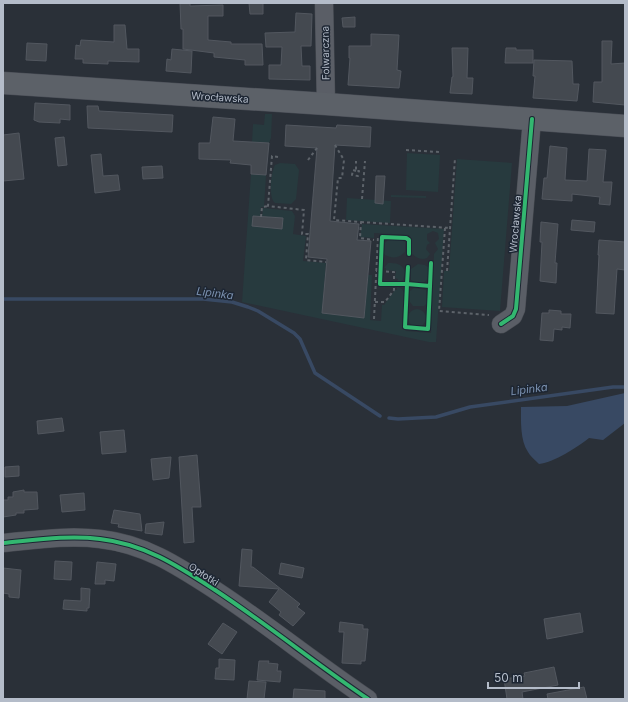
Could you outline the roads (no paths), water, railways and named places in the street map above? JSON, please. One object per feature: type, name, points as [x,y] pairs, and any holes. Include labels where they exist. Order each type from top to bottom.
[{"type":"main road","name":"Wrocławska","points":[[3,83],[326,104],[625,126]]},
{"type":"street","name":"Folwarczna","points":[[324,3],[326,104]]},
{"type":"street","name":"Wrocławska","points":[[495,319],[513,316],[516,309],[532,119]]},
{"type":"street","name":"Opłotki","points":[[3,543],[60,538],[100,539],[135,546],[174,564],[242,607],[368,699]]},
{"type":"water","points":[[625,393],[625,423],[603,440],[589,438],[558,458],[545,463],[539,464],[529,454],[522,436],[521,407],[567,406]]},
{"type":"waterway","name":"Lipinka","points":[[3,299],[203,299],[232,302],[258,311],[294,333],[300,339],[315,373],[380,416]]},
{"type":"waterway","name":"Lipinka","points":[[389,418],[436,417],[470,407],[613,387],[625,387]]}]
